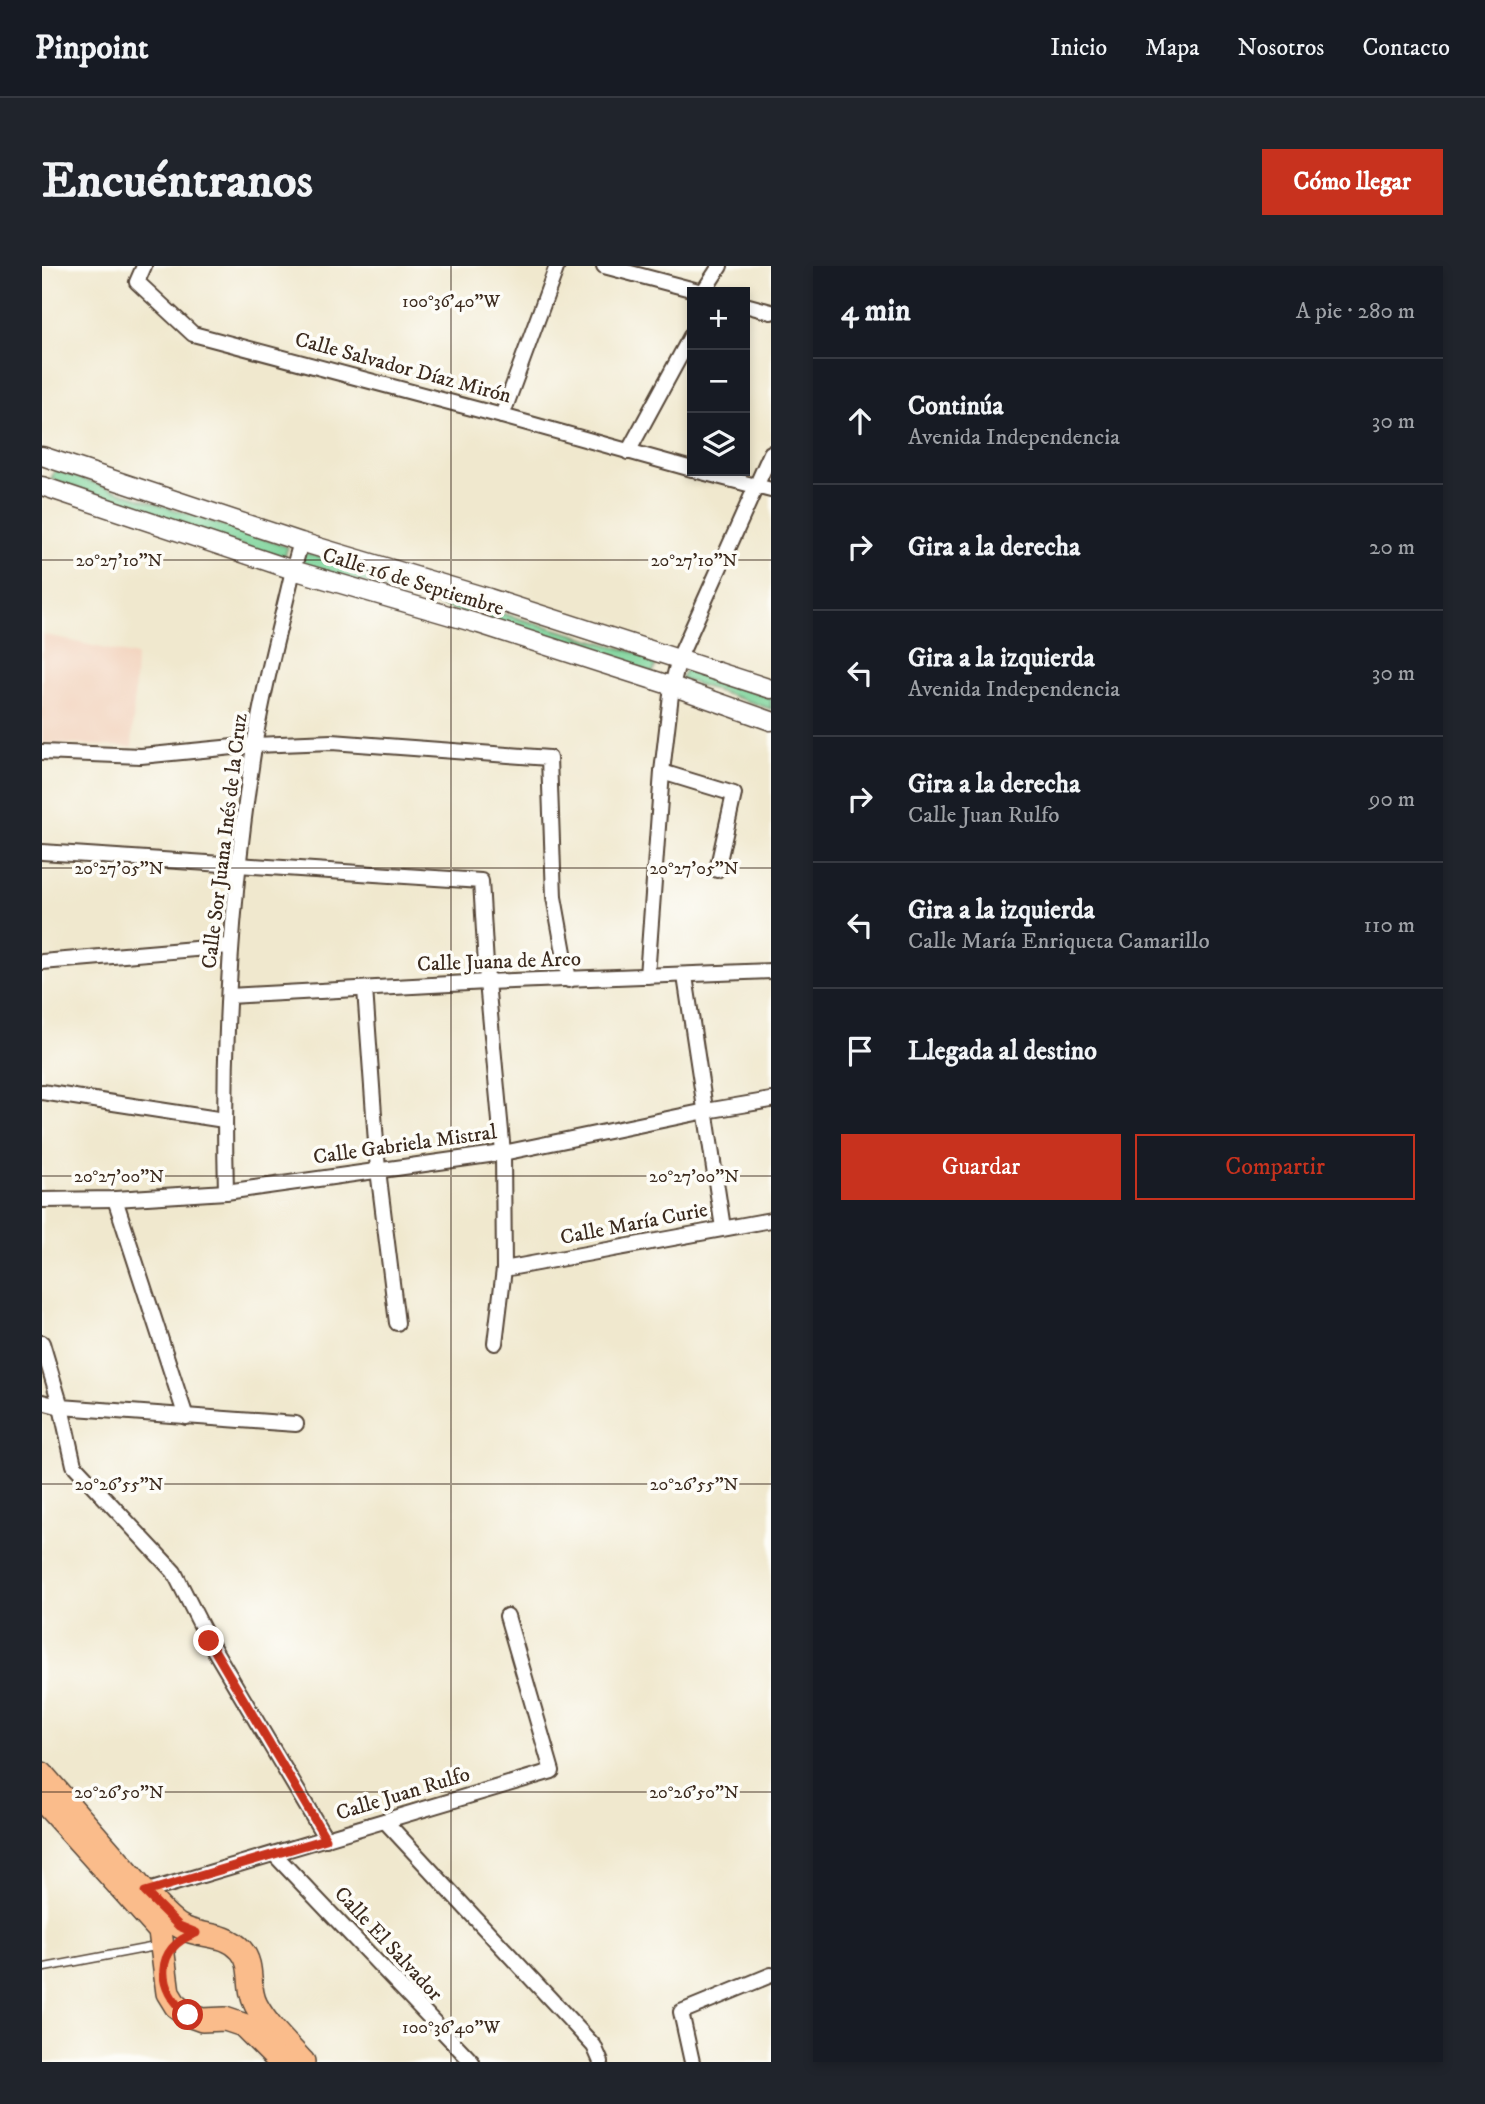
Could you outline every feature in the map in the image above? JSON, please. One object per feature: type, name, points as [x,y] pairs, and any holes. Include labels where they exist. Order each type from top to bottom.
[{"type":"main road","points":[[42,1774],[49,1803],[160,1931],[165,1979],[168,1993],[176,2006],[188,2015],[202,2020],[226,2019],[243,2025],[280,2062]]},
{"type":"main road","points":[[49,1803],[179,1926],[196,1933],[222,1936],[244,1952],[250,1965],[251,1993],[256,2006],[303,2062]]},
{"type":"main road","points":[[164,1952],[184,1937],[196,1933]]},
{"type":"main road","points":[[226,2019],[237,2014],[247,2003],[251,1993]]},
{"type":"street","name":"Calle Salvador Díaz Mirón","points":[[144,266],[137,282],[193,334],[687,468]]},
{"type":"street","points":[[502,416],[557,266]]},
{"type":"street","points":[[604,266],[687,288]]},
{"type":"street","points":[[705,287],[720,266]]},
{"type":"street","points":[[750,306],[771,312]]},
{"type":"street","points":[[628,452],[687,343]]},
{"type":"street","points":[[647,976],[662,772],[672,686],[679,657],[764,488],[771,453]]},
{"type":"street","points":[[42,486],[46,458]]},
{"type":"street","name":"Calle 16 de Septiembre","points":[[46,458],[301,541],[679,657],[771,689]]},
{"type":"street","points":[[717,476],[764,488]]},
{"type":"street","name":"Calle 16 de Septiembre","points":[[42,486],[293,570],[480,624],[771,721]]},
{"type":"street","name":"Calle Sor Juana Inés de la Cruz","points":[[226,1192],[224,1120],[230,946],[239,865],[254,745],[301,541]]},
{"type":"street","points":[[480,624],[489,598]]},
{"type":"street","points":[[42,752],[141,756],[254,745],[332,743],[549,758],[554,897],[569,980]]},
{"type":"street","points":[[662,772],[734,794],[717,870]]},
{"type":"street","points":[[42,852],[481,881],[486,982],[503,1153],[504,1269],[495,1343]]},
{"type":"street","points":[[42,961],[230,946]]},
{"type":"street","name":"Calle Juana de Arco","points":[[229,996],[486,982],[771,971]]},
{"type":"street","points":[[685,976],[723,1228]]},
{"type":"street","points":[[365,989],[378,1170],[397,1323]]},
{"type":"street","points":[[42,1092],[224,1120]]},
{"type":"street","name":"Calle Gabriela Mistral","points":[[42,1199],[115,1199],[226,1192],[503,1153],[771,1100]]},
{"type":"street","points":[[115,1199],[186,1417]]},
{"type":"street","name":"Calle María Curie","points":[[504,1269],[771,1220]]},
{"type":"street","points":[[42,1343],[61,1407],[74,1465],[174,1572],[209,1641],[326,1839]]},
{"type":"street","points":[[42,1402],[61,1407],[296,1424]]},
{"type":"street","name":"Calle Juan Rulfo","points":[[145,1892],[552,1771],[507,1616]]},
{"type":"street","points":[[385,1821],[594,2046],[601,2062]]},
{"type":"street","name":"Calle El Salvador","points":[[274,1854],[471,2062]]},
{"type":"street","points":[[692,2062],[681,2012],[771,1975]]},
{"type":"lane","points":[[42,1968],[164,1952]]},
{"type":"shaded area","points":[[42,634],[136,656],[132,747],[42,743]]},
{"type":"green space","points":[[55,470],[288,547],[283,560],[51,479]]},
{"type":"green space","points":[[303,552],[470,603],[467,614],[301,564]]},
{"type":"green space","points":[[490,610],[658,659],[653,673],[486,620]]},
{"type":"green space","points":[[686,669],[771,698],[771,709],[681,679]]},
{"type":"route","points":[[188,2015],[176,2006],[168,1993],[165,1959],[175,1944],[196,1933],[179,1926],[145,1892],[326,1839],[209,1641]]}]
